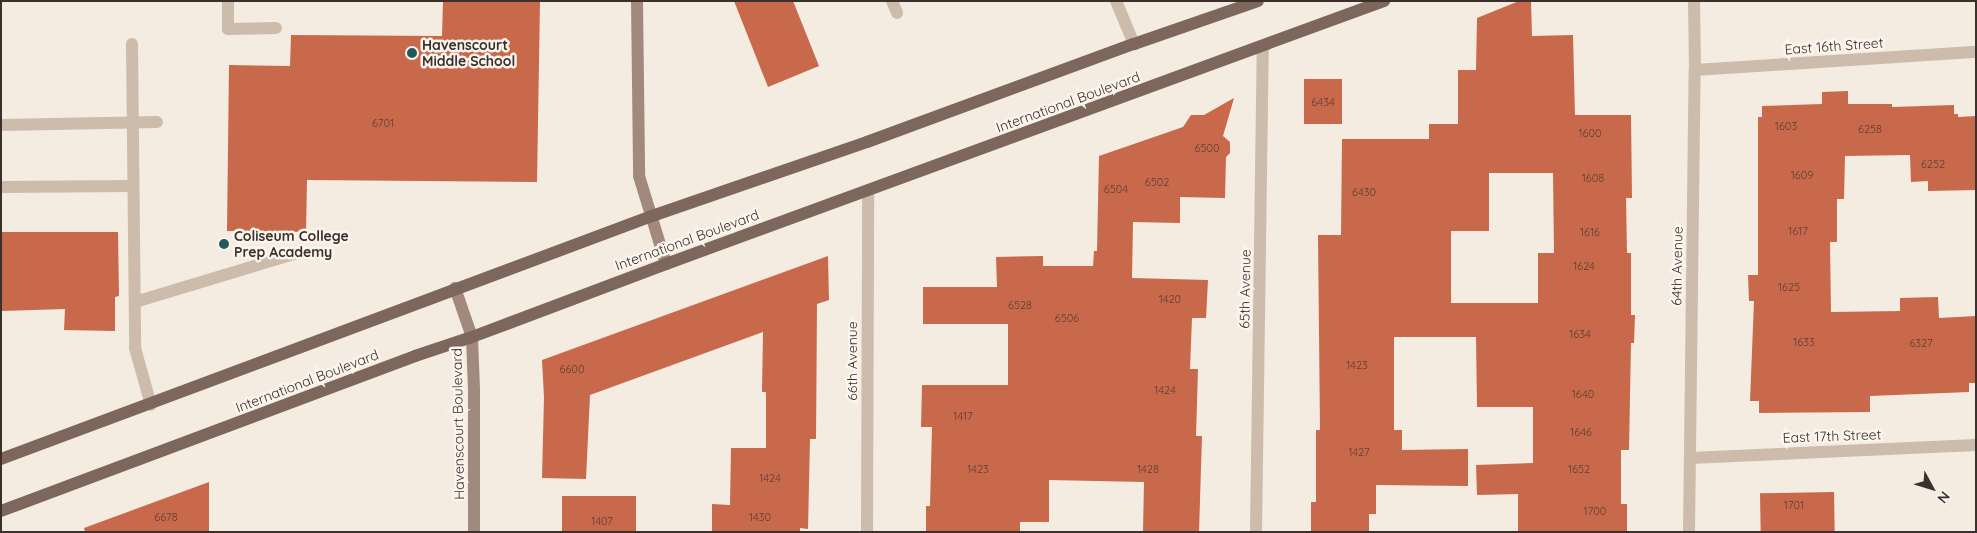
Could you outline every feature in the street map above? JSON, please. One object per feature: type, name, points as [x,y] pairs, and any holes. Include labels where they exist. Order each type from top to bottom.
[{"type":"main road","points":[[1,459],[329,339],[455,288],[652,216],[867,142],[1134,44],[1258,1]]},
{"type":"main road","name":"International Boulevard","points":[[1,511],[415,356],[472,338],[666,264],[1263,47],[1384,1]]},
{"type":"street","points":[[228,1],[228,28],[276,28]]},
{"type":"street","points":[[637,1],[640,176],[666,264]]},
{"type":"street","points":[[1116,1],[1134,44]]},
{"type":"street","name":"64th Avenue","points":[[1689,532],[1695,70],[1694,1]]},
{"type":"street","points":[[132,44],[135,348],[150,405]]},
{"type":"street","name":"65th Avenue","points":[[1256,532],[1263,47]]},
{"type":"street","name":"East 16th Street","points":[[1695,70],[1976,52]]},
{"type":"street","points":[[1,125],[132,124],[157,122]]},
{"type":"street","points":[[1,187],[133,186]]},
{"type":"street","name":"66th Avenue","points":[[867,532],[868,190]]},
{"type":"street","points":[[135,302],[294,254]]},
{"type":"street","name":"Havenscourt Boulevard","points":[[455,288],[472,338],[474,532]]},
{"type":"street","name":"East 17th Street","points":[[1690,458],[1976,445]]},
{"type":"building","points":[[443,1],[540,1],[537,182],[307,180],[306,232],[227,231],[229,65],[290,66],[291,35],[442,36]]},
{"type":"building","points":[[734,1],[793,1],[819,66],[768,87]]},
{"type":"building","points":[[1519,1],[1531,1],[1532,36],[1573,35],[1575,115],[1631,115],[1632,198],[1626,198],[1627,253],[1631,253],[1631,315],[1635,315],[1634,343],[1631,343],[1629,450],[1621,450],[1621,504],[1627,504],[1627,532],[1518,532],[1518,494],[1477,495],[1476,465],[1533,463],[1533,407],[1477,407],[1476,337],[1394,337],[1394,430],[1402,430],[1402,450],[1468,449],[1468,486],[1376,485],[1376,514],[1369,514],[1369,532],[1311,532],[1311,502],[1316,502],[1316,430],[1320,430],[1318,235],[1341,235],[1342,139],[1429,139],[1429,124],[1458,124],[1458,70],[1476,70],[1477,18]],"holes":[[[1489,173],[1553,173],[1554,253],[1538,253],[1538,303],[1451,303],[1451,231],[1489,231]]]},
{"type":"building","points":[[1304,79],[1342,79],[1342,124],[1304,124]]},
{"type":"building","points":[[1848,91],[1848,104],[1892,104],[1892,107],[1954,105],[1954,114],[1958,114],[1958,117],[1976,116],[1976,190],[1928,191],[1928,181],[1911,182],[1910,155],[1845,156],[1844,199],[1837,199],[1837,242],[1830,242],[1831,312],[1900,311],[1900,298],[1938,297],[1939,318],[1976,316],[1976,383],[1969,383],[1969,392],[1870,396],[1870,412],[1759,413],[1759,401],[1750,401],[1754,301],[1749,301],[1748,275],[1758,275],[1758,117],[1762,117],[1762,106],[1822,104],[1822,92]]},
{"type":"building","points":[[1234,98],[1223,136],[1230,142],[1230,153],[1226,157],[1225,198],[1180,197],[1180,223],[1133,222],[1132,278],[1208,280],[1206,318],[1192,318],[1190,369],[1198,369],[1196,436],[1202,436],[1199,532],[1143,532],[1144,482],[1049,480],[1049,522],[1020,522],[1020,532],[926,532],[926,506],[930,506],[932,427],[921,427],[922,385],[1008,385],[1008,324],[923,324],[923,287],[997,287],[996,257],[1043,256],[1043,266],[1093,266],[1094,251],[1097,251],[1099,156],[1183,127],[1191,115],[1204,115]]},
{"type":"building","points":[[1,232],[118,232],[119,296],[115,297],[115,331],[64,330],[65,309],[1,311]]},
{"type":"building","points":[[828,256],[829,300],[817,304],[816,439],[810,439],[808,529],[800,528],[800,532],[712,532],[712,504],[730,505],[731,448],[766,448],[766,392],[762,392],[763,332],[590,395],[586,479],[542,478],[544,397],[542,360]]},
{"type":"building","points":[[209,482],[209,532],[85,532],[84,528]]},
{"type":"building","points":[[1834,492],[1835,532],[1761,532],[1760,493]]},
{"type":"building","points":[[562,496],[636,496],[636,532],[562,532]]},
{"type":"place","name":"Havenscourt Middle School","points":[[412,53]]},
{"type":"place","name":"Coliseum College Prep Academy","points":[[224,244]]}]
